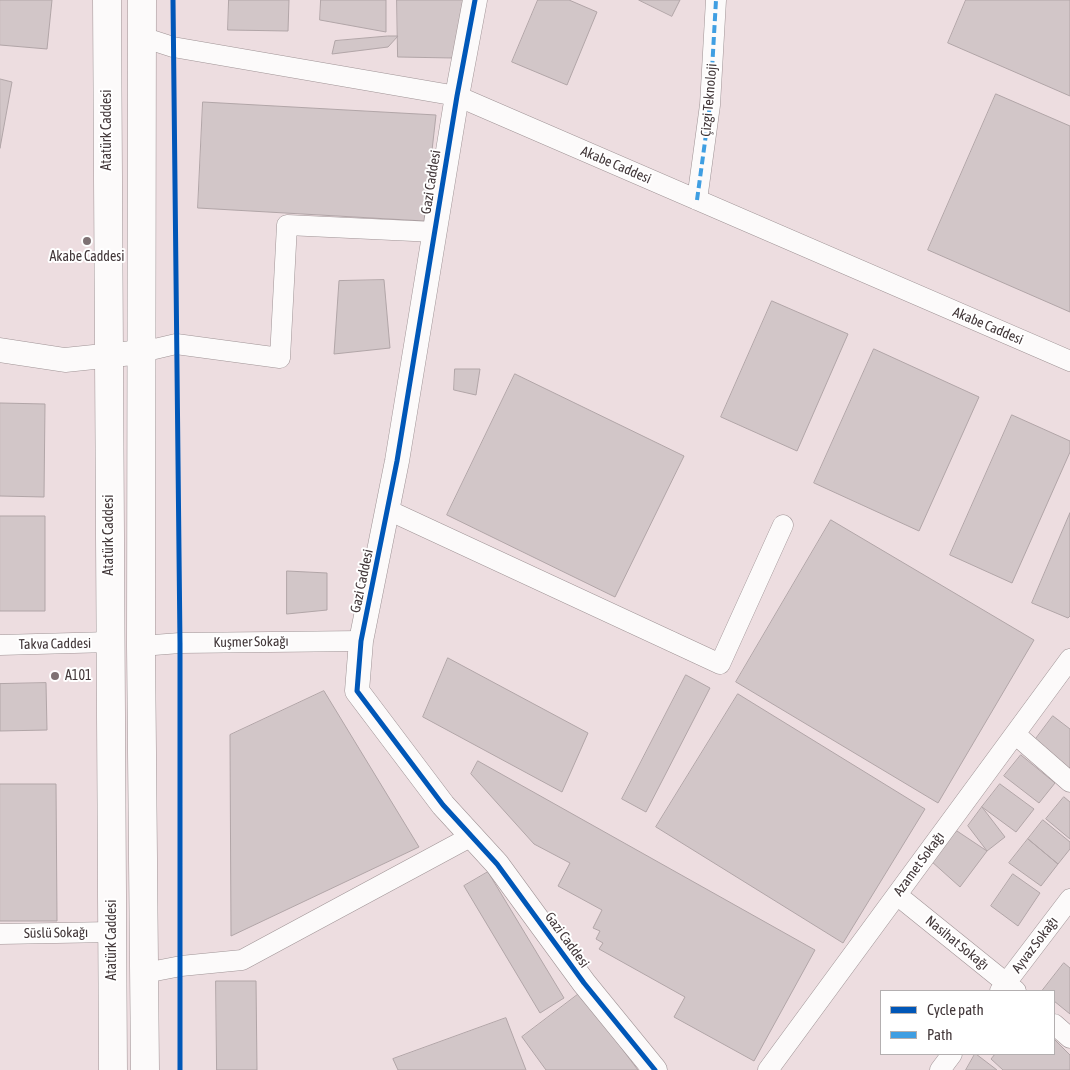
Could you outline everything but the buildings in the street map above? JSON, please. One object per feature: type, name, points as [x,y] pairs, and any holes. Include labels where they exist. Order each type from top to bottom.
[{"type":"main road","name":"Atatürk Caddesi","points":[[107,0],[113,1070]]},
{"type":"main road","points":[[142,0],[141,646],[145,1070]]},
{"type":"street","name":"Gazi Caddesi","points":[[475,0],[457,96],[388,510],[361,641],[357,691],[443,805],[497,864],[584,983],[655,1070]]},
{"type":"street","name":"Çizgi Teknoloji","points":[[697,200],[710,105],[716,0]]},
{"type":"street","name":"Akabe Caddesi","points":[[142,37],[173,47],[457,96],[1070,361]]},
{"type":"street","points":[[0,350],[65,360],[142,352],[176,344],[280,358],[287,225],[435,232]]},
{"type":"street","points":[[388,510],[720,664],[783,526]]},
{"type":"street","name":"Kuşmer Sokağı","points":[[141,646],[361,641]]},
{"type":"street","name":"Takva Caddesi","points":[[0,645],[110,642]]},
{"type":"street","name":"Azamet Sokağı","points":[[768,1070],[1070,659]]},
{"type":"street","points":[[1015,734],[1070,782]]},
{"type":"street","points":[[145,973],[181,966],[242,960],[472,836]]},
{"type":"street","name":"Nasihat Sokağı","points":[[897,895],[1007,988]]},
{"type":"street","name":"Ayvaz Sokağı","points":[[1007,988],[1070,899]]},
{"type":"street","name":"Süslü Sokağı","points":[[0,934],[112,932]]},
{"type":"street","points":[[1055,1025],[1070,1038]]},
{"type":"street","points":[[940,1070],[951,1055]]},
{"type":"marked path","points":[[697,200],[710,105],[716,0]]},
{"type":"cycle path","points":[[173,0],[180,643],[180,1070]]},
{"type":"cycle path","points":[[475,0],[457,96],[397,461],[361,641],[357,691],[443,805],[497,864],[584,983],[655,1070]]},
{"type":"place","name":"Akabe Caddesi","points":[[87,241]]},
{"type":"place","name":"A101","points":[[55,676]]}]
